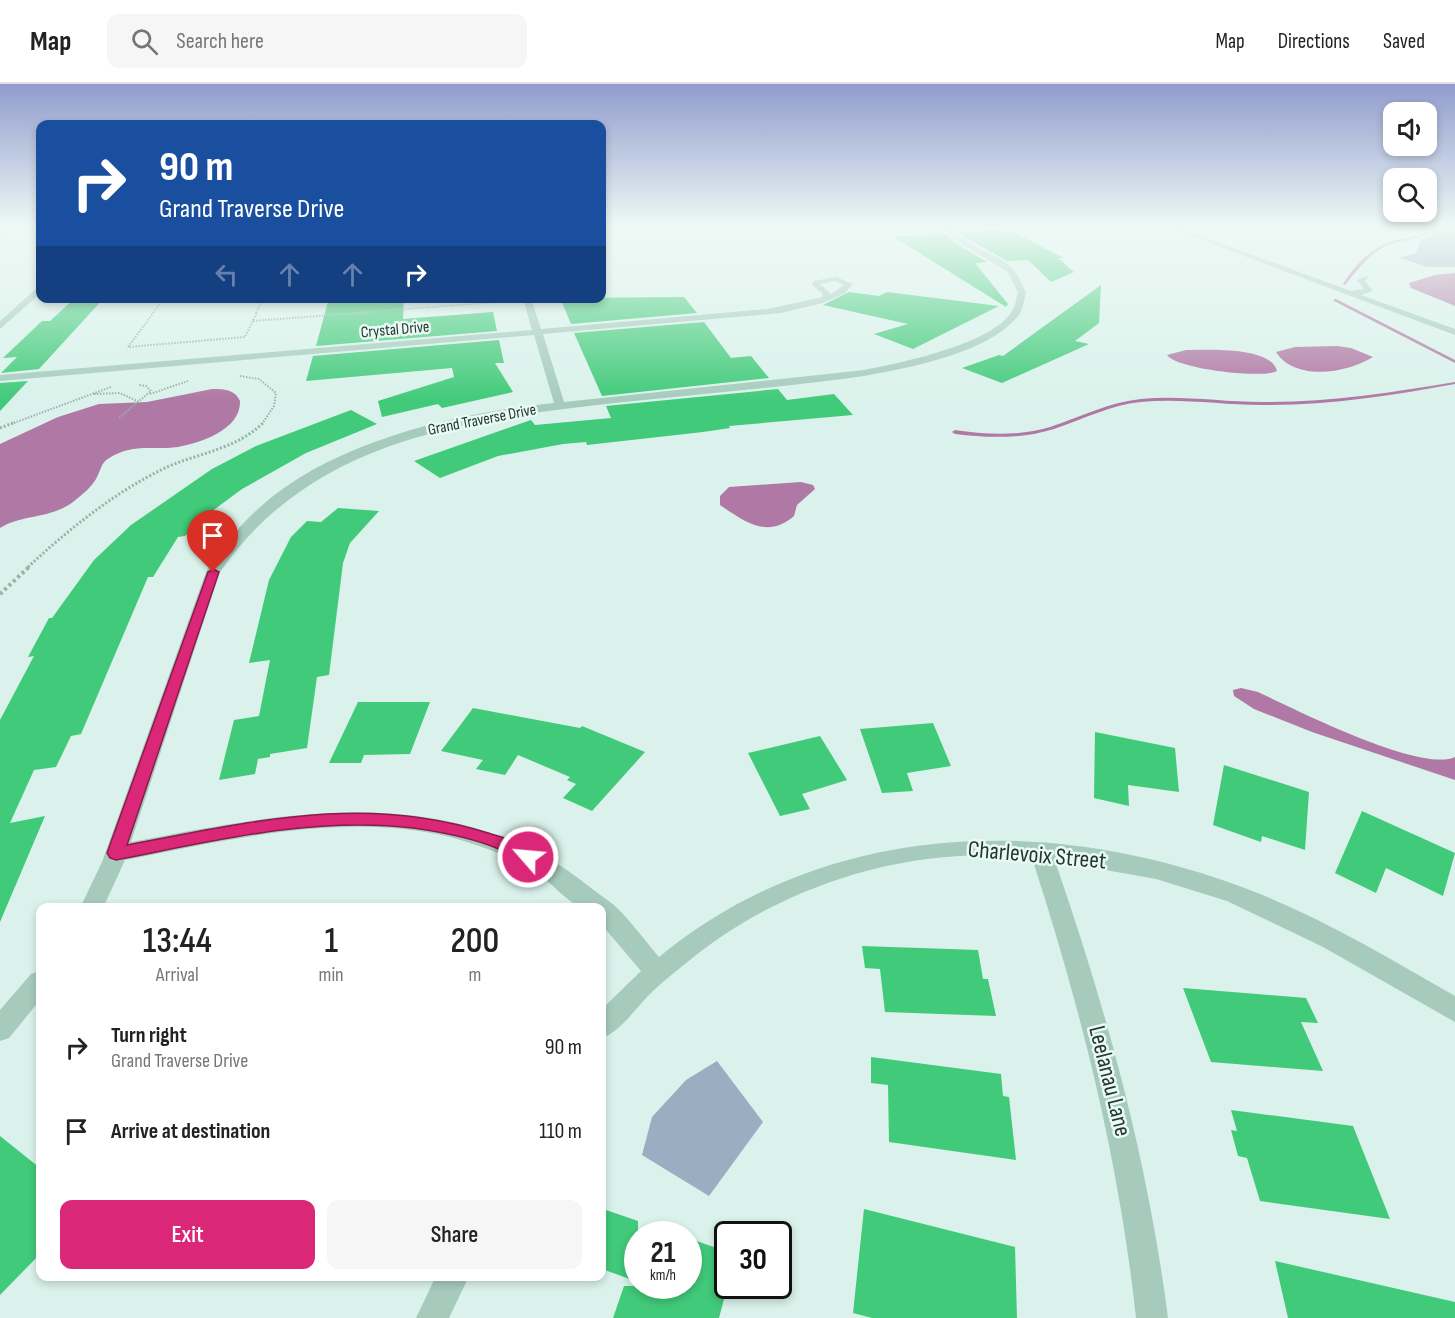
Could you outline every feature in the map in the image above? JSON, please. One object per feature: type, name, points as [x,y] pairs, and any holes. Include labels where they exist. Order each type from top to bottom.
[{"type":"street","name":"Grand Traverse Drive","points":[[94,903],[104,885],[116,853],[213,572],[244,531],[304,483],[373,449],[457,422],[560,406],[864,373],[930,359],[977,341],[1004,326],[1020,302],[1020,286]]},
{"type":"street","points":[[1326,286],[1455,332]]},
{"type":"street","points":[[1349,294],[1369,291],[1365,286]]},
{"type":"street","points":[[0,326],[36,294]]},
{"type":"street","name":"Crystal Drive","points":[[0,378],[767,312],[796,308],[827,297]]},
{"type":"street","points":[[529,303],[560,406]]},
{"type":"street","points":[[116,853],[289,822],[366,818],[414,822],[461,831],[506,846],[545,866],[581,890],[595,903]]},
{"type":"street","name":"Charlevoix Street","points":[[606,1022],[656,971],[714,928],[742,912],[827,873],[866,863],[956,848],[995,847],[1121,862],[1202,882],[1322,934],[1455,1010]]},
{"type":"street","name":"Leelanau Lane","points":[[1041,851],[1080,966],[1106,1060],[1128,1157],[1152,1318]]},
{"type":"street","points":[[606,915],[656,971]]},
{"type":"street","points":[[0,1029],[36,987]]},
{"type":"street","points":[[432,1318],[450,1281]]},
{"type":"path","points":[[160,303],[128,347],[245,337],[261,303]]},
{"type":"path","points":[[253,321],[478,303]]},
{"type":"path","points":[[0,594],[29,565],[135,485],[168,466],[236,443],[254,430],[276,404],[276,393],[259,380],[233,376]]},
{"type":"path","points":[[168,382],[198,379]]},
{"type":"path","points":[[119,418],[149,394],[193,380]]},
{"type":"path","points":[[149,383],[135,385],[146,386],[151,391],[149,394]]},
{"type":"path","points":[[0,428],[85,395],[118,386]]},
{"type":"path","points":[[85,395],[120,393],[139,402]]},
{"type":"shaded area","points":[[1410,286],[1455,286],[1455,306]]},
{"type":"shaded area","points":[[1295,347],[1351,348],[1373,357],[1350,367],[1322,372],[1296,368],[1276,352]]},
{"type":"shaded area","points":[[1186,350],[1251,353],[1272,363],[1277,371],[1255,374],[1220,371],[1186,365],[1167,355]]},
{"type":"shaded area","points":[[212,389],[232,392],[240,401],[239,411],[234,420],[218,433],[178,447],[134,449],[119,453],[105,461],[94,482],[73,502],[55,511],[18,520],[0,528],[0,444],[58,417],[99,404],[147,402]]},
{"type":"shaded area","points":[[801,482],[813,485],[815,489],[797,505],[794,516],[775,526],[757,526],[720,505],[720,496],[729,487]]},
{"type":"shaded area","points":[[1241,688],[1258,692],[1327,724],[1387,748],[1415,756],[1438,759],[1455,757],[1455,780],[1312,732],[1254,709],[1234,696],[1233,690]]},
{"type":"shaded area","points":[[717,1061],[763,1122],[709,1196],[642,1155],[652,1117],[686,1080]]},
{"type":"building","points":[[972,286],[993,286],[1008,304],[1006,307]]},
{"type":"building","points":[[1101,286],[1099,323],[1075,341],[1089,344],[1002,383],[962,368],[999,355],[1003,356]]},
{"type":"building","points":[[849,292],[879,296],[887,292],[999,306],[913,349],[874,334],[908,324],[823,305]]},
{"type":"building","points":[[684,297],[697,313],[571,324],[562,303],[606,303],[606,298]]},
{"type":"building","points":[[70,303],[99,303],[39,369],[1,373],[17,357],[3,358],[42,321],[50,321]]},
{"type":"building","points":[[328,303],[404,303],[403,319],[493,312],[497,331],[316,346]]},
{"type":"building","points":[[704,322],[731,358],[751,356],[769,378],[602,396],[574,333]]},
{"type":"building","points":[[499,340],[504,363],[495,363],[513,392],[442,408],[438,404],[382,417],[378,401],[454,377],[452,368],[306,381],[313,356]]},
{"type":"building","points":[[28,381],[0,411],[0,383]]},
{"type":"building","points":[[778,389],[787,400],[834,394],[853,415],[729,426],[730,428],[703,432],[587,445],[586,442],[563,444],[498,456],[440,478],[414,461],[531,420],[535,425],[611,418],[606,406]]},
{"type":"building","points":[[351,410],[377,424],[306,453],[242,489],[200,520],[185,536],[178,537],[153,577],[148,577],[81,734],[71,736],[56,767],[34,770],[10,823],[45,816],[0,922],[0,720],[34,656],[28,657],[49,618],[52,618],[94,560],[131,525],[212,469],[256,446]]},
{"type":"building","points":[[338,508],[379,511],[350,543],[343,563],[329,675],[317,677],[307,748],[270,754],[270,757],[258,759],[255,774],[219,780],[234,720],[259,716],[270,660],[249,663],[269,580],[291,537],[307,521],[321,522]]},
{"type":"building","points":[[358,702],[430,702],[410,754],[364,755],[361,763],[329,763]]},
{"type":"building","points":[[473,708],[580,728],[582,726],[645,752],[592,811],[563,798],[576,784],[567,780],[570,777],[518,755],[505,775],[476,769],[483,760],[441,751]]},
{"type":"building","points":[[933,723],[951,766],[907,773],[913,791],[882,793],[860,729]]},
{"type":"building","points":[[1095,732],[1175,748],[1179,792],[1128,785],[1129,806],[1094,798]]},
{"type":"building","points":[[820,736],[847,780],[802,794],[810,809],[780,816],[748,753]]},
{"type":"building","points":[[1224,765],[1309,792],[1305,850],[1262,836],[1261,842],[1213,825]]},
{"type":"building","points":[[1362,811],[1455,853],[1443,896],[1386,868],[1376,893],[1335,873]]},
{"type":"building","points":[[862,946],[978,950],[983,979],[988,979],[996,1016],[885,1012],[880,969],[865,968]]},
{"type":"building","points":[[1183,988],[1306,998],[1318,1023],[1301,1022],[1323,1071],[1211,1062]]},
{"type":"building","points":[[871,1057],[1001,1074],[1003,1096],[1009,1097],[1016,1160],[889,1142],[888,1085],[871,1083]]},
{"type":"building","points":[[1231,1110],[1353,1126],[1390,1219],[1260,1201],[1247,1158],[1238,1156],[1231,1130],[1237,1131]]},
{"type":"building","points":[[0,1136],[36,1165],[36,1258],[0,1295]]},
{"type":"building","points":[[864,1209],[1015,1247],[1017,1318],[872,1318],[853,1313]]},
{"type":"building","points":[[606,1210],[638,1221],[624,1221],[624,1277],[606,1270]]},
{"type":"building","points":[[702,1243],[714,1247],[714,1299],[724,1299],[719,1318],[613,1318],[624,1286],[624,1299],[702,1299]]},
{"type":"building","points":[[1275,1261],[1455,1302],[1455,1318],[1288,1318]]},
{"type":"waterway","points":[[1335,300],[1455,362]]},
{"type":"waterway","points":[[955,432],[996,436],[1037,432],[1111,406],[1142,400],[1246,404],[1299,403],[1377,395],[1455,383]]},
{"type":"route","points":[[213,572],[116,853],[279,823],[323,818],[366,818],[414,822],[461,831],[506,846],[528,857]]}]
